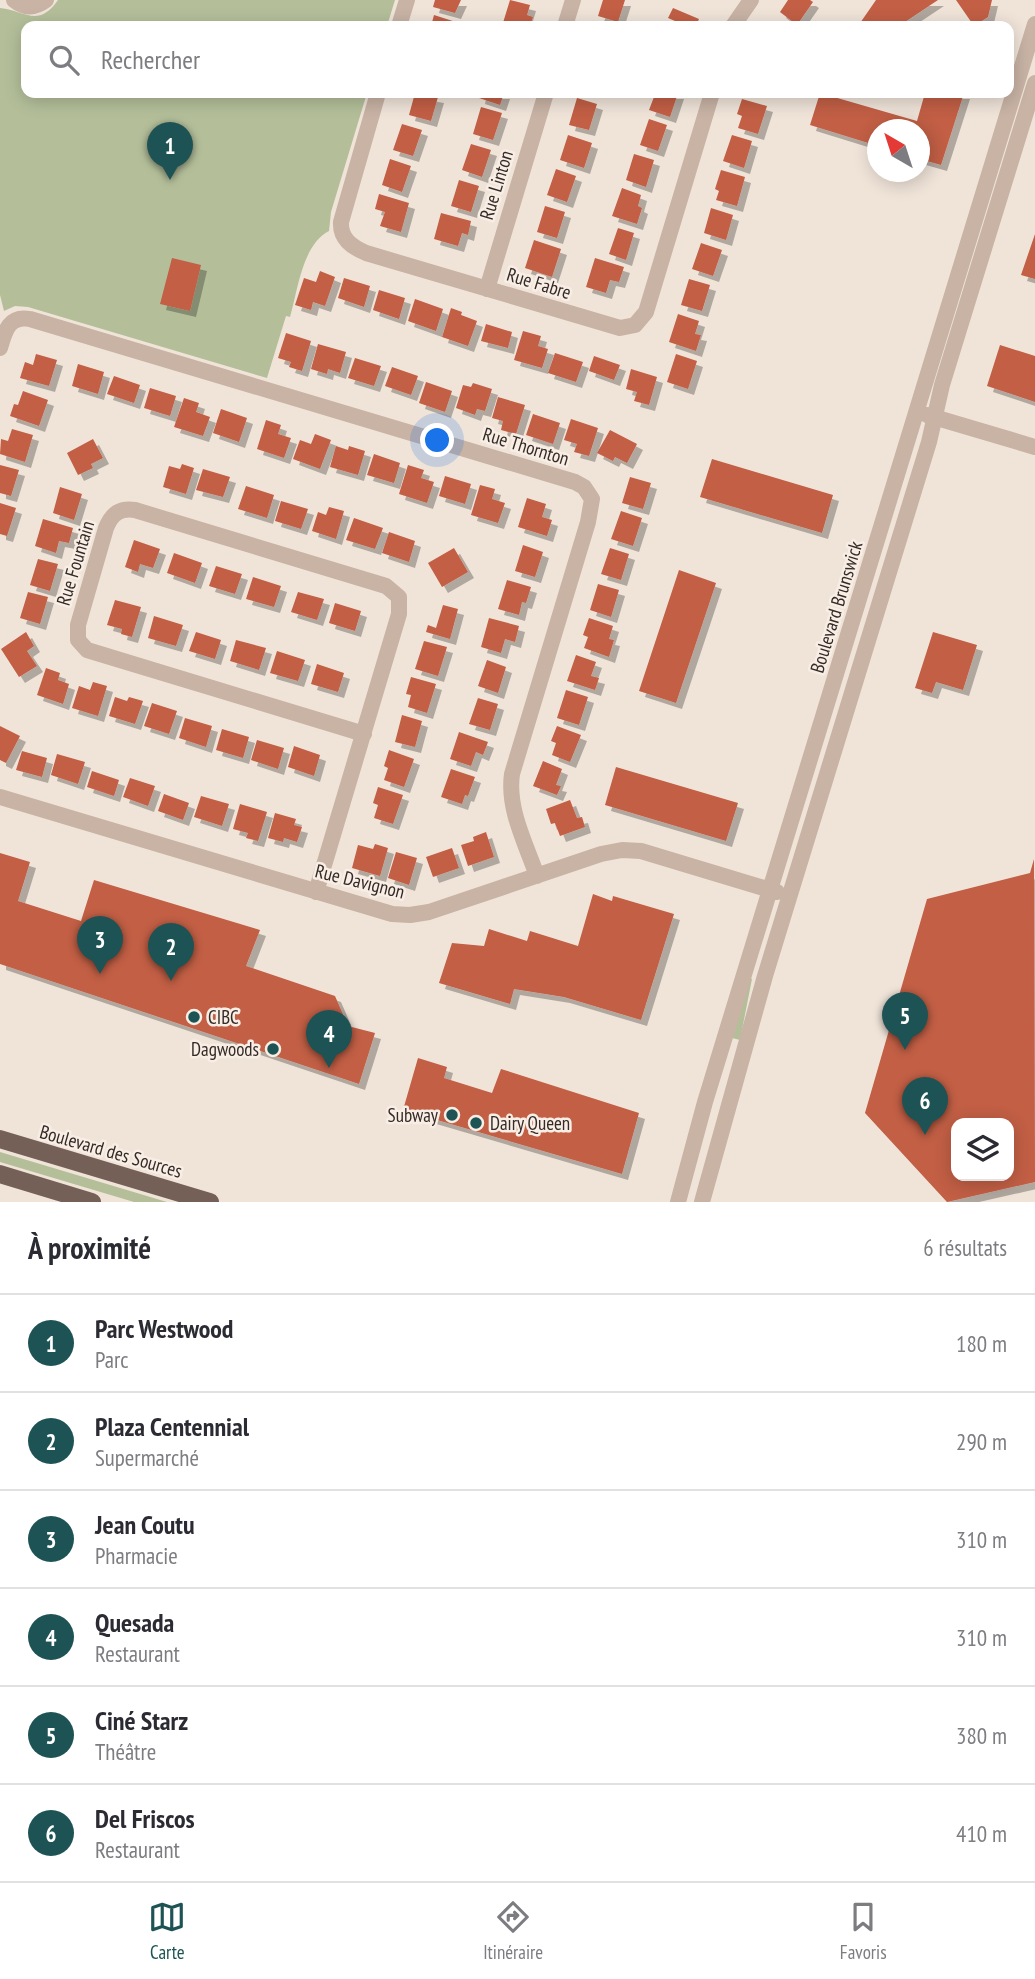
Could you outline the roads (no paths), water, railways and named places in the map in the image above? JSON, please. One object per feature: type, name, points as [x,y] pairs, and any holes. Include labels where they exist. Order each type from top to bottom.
[{"type":"main road","name":"Boulevard des Sources","points":[[0,1139],[210,1202]]},
{"type":"main road","points":[[0,1174],[92,1202]]},
{"type":"street","points":[[14,0],[23,6],[32,7],[46,0]]},
{"type":"street","points":[[401,21],[407,0]]},
{"type":"street","points":[[567,21],[573,0]]},
{"type":"street","points":[[736,21],[751,0]]},
{"type":"street","name":"Boulevard Brunswick","points":[[1014,94],[1035,24]]},
{"type":"street","points":[[702,1202],[721,1127],[790,895],[929,442],[942,385],[1035,83]]},
{"type":"street","name":"Rue Fabre","points":[[377,98],[340,226],[350,245],[366,253],[613,327],[626,328],[639,322],[649,304],[711,98]]},
{"type":"street","name":"Rue Linton","points":[[487,289],[544,98]]},
{"type":"street","name":"Boulevard Brunswick","points":[[678,1202],[705,1102],[1013,98]]},
{"type":"street","name":"Rue Thornton","points":[[0,348],[11,323],[21,318],[30,319],[562,478],[587,489],[592,499],[588,522],[512,774],[512,801],[537,876]]},
{"type":"street","points":[[918,412],[1035,447]]},
{"type":"street","name":"Rue Fountain","points":[[316,892],[364,734],[401,607],[399,597],[392,589],[135,510],[120,510],[112,516],[78,625],[78,640],[88,650],[364,734]]},
{"type":"street","name":"Rue Davignon","points":[[0,797],[382,911],[410,915],[444,907],[601,854],[628,849],[668,858],[790,895]]},
{"type":"place","name":"Parc Westwood","points":[[170,180]]},
{"type":"place","name":"Jean Coutu","points":[[100,974]]},
{"type":"place","name":"Plaza Centennial","points":[[171,981]]},
{"type":"place","name":"CIBC","points":[[194,1017]]},
{"type":"place","name":"Dagwoods","points":[[273,1049]]},
{"type":"place","name":"Ciné Starz","points":[[905,1050]]},
{"type":"place","name":"Quesada","points":[[329,1068]]},
{"type":"place","name":"Subway","points":[[452,1115]]},
{"type":"place","name":"Dairy Queen","points":[[476,1123]]},
{"type":"place","name":"Del Friscos","points":[[925,1135]]}]
